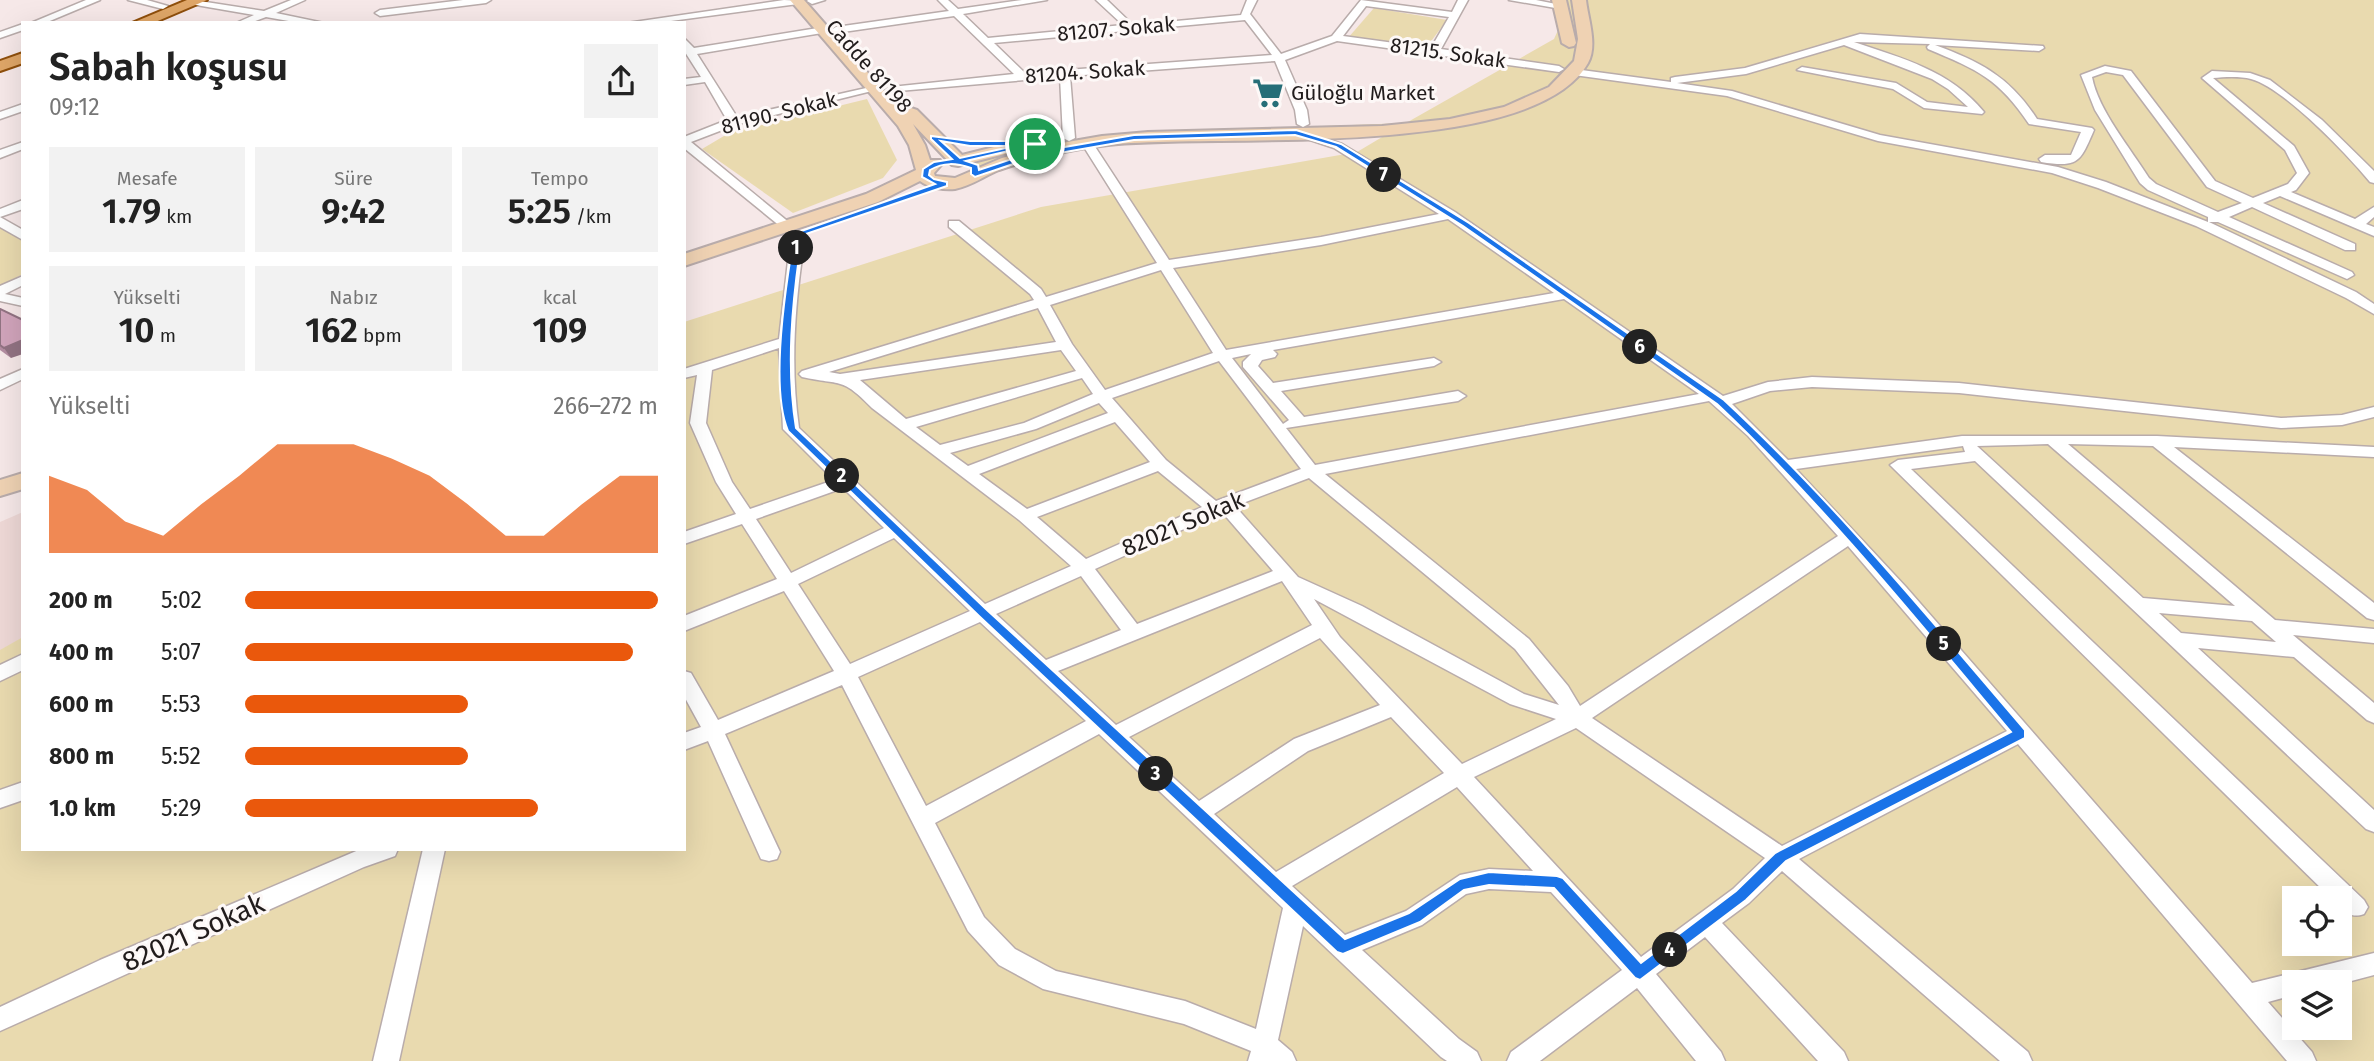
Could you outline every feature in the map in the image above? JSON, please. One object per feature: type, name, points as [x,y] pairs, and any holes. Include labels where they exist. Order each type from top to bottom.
[{"type":"main road","points":[[134,21],[178,0]]},
{"type":"main road","name":"Cadde 81198","points":[[808,0],[830,30],[883,90],[958,161],[975,167],[975,174]]},
{"type":"main road","points":[[686,259],[944,184],[966,180],[975,174],[1030,156],[1088,144],[1176,135],[1405,121],[1491,107],[1540,86],[1581,62],[1586,42],[1578,0]]},
{"type":"main road","points":[[134,21],[198,1]]},
{"type":"main road","points":[[1342,138],[1454,124],[1505,113],[1556,90],[1567,71],[1570,41],[1560,3]]},
{"type":"main road","points":[[0,66],[21,59]]},
{"type":"main road","points":[[0,74],[21,67]]},
{"type":"main road","name":"Cadde 81198","points":[[883,90],[917,145],[925,172]]},
{"type":"main road","points":[[686,270],[872,198],[925,172],[937,163],[1069,138],[1166,128],[1299,128]]},
{"type":"main road","points":[[933,138],[970,144],[1035,144]]},
{"type":"main road","points":[[925,172],[931,181],[944,184]]},
{"type":"main road","points":[[0,489],[21,481]]},
{"type":"main road","points":[[0,504],[21,496]]},
{"type":"street","points":[[41,21],[95,0]]},
{"type":"street","points":[[133,0],[163,6]]},
{"type":"street","points":[[246,21],[300,0]]},
{"type":"street","points":[[369,21],[391,0]]},
{"type":"street","points":[[380,13],[486,0]]},
{"type":"street","points":[[643,21],[808,0]]},
{"type":"street","points":[[943,0],[1022,76]]},
{"type":"street","points":[[690,52],[1042,0]]},
{"type":"street","points":[[1101,0],[1130,27]]},
{"type":"street","points":[[1252,0],[1247,17],[1279,58],[1301,110],[1299,128],[1342,138],[1716,399],[1754,433],[1849,537],[2303,1061]]},
{"type":"street","points":[[1434,51],[1463,0]]},
{"type":"street","points":[[1514,0],[1560,3]]},
{"type":"street","points":[[198,1],[310,21]]},
{"type":"street","points":[[1336,38],[1365,1],[1454,15]]},
{"type":"street","name":"81207. Sokak","points":[[986,41],[1247,17]]},
{"type":"street","points":[[0,36],[21,28]]},
{"type":"street","points":[[1651,83],[1746,71],[1860,37],[2039,48]]},
{"type":"street","name":"81215. Sokak","points":[[1336,38],[1651,83]]},
{"type":"street","name":"81204. Sokak","points":[[883,90],[1022,76],[1279,58],[1311,49],[1336,38]]},
{"type":"street","points":[[1802,70],[1896,86],[1924,105],[1978,111],[1966,96],[1944,80],[1846,42]]},
{"type":"street","points":[[1920,42],[1992,73],[2021,101],[2033,122],[2088,130],[2080,152],[2075,159],[2068,161],[1953,147],[1951,153]]},
{"type":"street","points":[[686,45],[734,121]]},
{"type":"street","points":[[2347,275],[2167,195],[2144,180],[2088,86],[2086,75],[2105,69],[2116,69],[2127,74],[2165,120],[2211,184],[2350,247]]},
{"type":"street","points":[[1065,73],[1069,138]]},
{"type":"street","points":[[2201,223],[2292,187],[2303,173],[2290,148],[2211,82],[2207,75],[2244,76],[2264,81],[2335,138],[2374,179]]},
{"type":"street","points":[[686,82],[706,79]]},
{"type":"street","points":[[1651,83],[1728,93],[1855,132],[1951,153],[2054,170],[2127,194],[2201,223],[2351,295],[2374,309]]},
{"type":"street","name":"81190. Sokak","points":[[686,141],[734,121],[883,90]]},
{"type":"street","points":[[0,108],[20,110]]},
{"type":"street","points":[[0,116],[20,110]]},
{"type":"street","points":[[686,144],[789,231],[797,243],[788,301],[785,393],[791,429],[983,613],[1468,1061]]},
{"type":"street","points":[[1088,144],[1222,355],[1311,471],[1522,644],[1561,691],[1577,718]]},
{"type":"street","points":[[0,154],[21,146]]},
{"type":"street","points":[[2279,191],[2374,232]]},
{"type":"street","points":[[0,213],[21,205]]},
{"type":"street","points":[[2356,225],[2374,211]]},
{"type":"street","points":[[807,374],[1164,265],[1321,241],[1451,215]]},
{"type":"street","points":[[0,221],[21,235]]},
{"type":"street","points":[[954,224],[1036,292],[1084,373],[1160,464],[1220,507],[1289,577],[1333,642],[1640,973],[1712,1061]]},
{"type":"street","points":[[0,291],[21,281]]},
{"type":"street","points":[[937,451],[1015,431],[1102,396],[1222,355],[1565,295]]},
{"type":"street","points":[[0,297],[21,302]]},
{"type":"street","points":[[1300,422],[1251,368],[1250,362],[1257,357],[1410,333]]},
{"type":"street","points":[[686,373],[787,341]]},
{"type":"street","points":[[841,378],[1065,345]]},
{"type":"street","points":[[1270,388],[1434,362]]},
{"type":"street","points":[[705,368],[698,423],[724,482],[785,583],[846,674],[976,924],[1007,957],[1052,981],[1185,1013],[1269,1055],[1296,903]]},
{"type":"street","points":[[786,371],[841,378],[857,384],[904,425],[1024,516],[1084,567],[1133,632]]},
{"type":"street","points":[[904,425],[1084,373]]},
{"type":"street","points":[[0,386],[21,374]]},
{"type":"street","name":"82021 Sokak","points":[[686,740],[846,674],[1220,507],[1311,471],[1716,399],[1768,387],[1812,382],[1959,388],[2281,422],[2342,420],[2374,412]]},
{"type":"street","points":[[1277,426],[1458,396]]},
{"type":"street","points":[[966,473],[1118,415]]},
{"type":"street","points":[[2052,439],[2374,715]]},
{"type":"street","points":[[1783,466],[1962,441],[2157,441],[2374,452]]},
{"type":"street","points":[[1962,441],[2374,823]]},
{"type":"street","points":[[2157,441],[2374,612]]},
{"type":"street","points":[[1978,456],[1898,466],[2356,907]]},
{"type":"street","points":[[1024,516],[1160,464]]},
{"type":"street","points":[[686,537],[848,481]]},
{"type":"street","points":[[686,623],[785,583],[897,529]]},
{"type":"street","points":[[1275,884],[1459,775],[1577,718],[1849,537]]},
{"type":"street","points":[[1043,669],[1133,632],[1289,577],[1517,699],[1577,718],[1780,857],[2019,1061]]},
{"type":"street","points":[[2137,604],[2374,636]]},
{"type":"street","points":[[922,819],[1323,628]]},
{"type":"street","points":[[2175,639],[2301,651]]},
{"type":"street","points":[[0,674],[21,663]]},
{"type":"street","points":[[686,682],[713,730],[769,852]]},
{"type":"street","points":[[1198,813],[1301,745],[1395,707]]},
{"type":"street","points":[[1520,1061],[1741,896],[1780,857],[2020,734]]},
{"type":"street","points":[[0,799],[21,792]]},
{"type":"street","name":"82021 Sokak","points":[[0,1019],[121,963],[381,851]]},
{"type":"street","points":[[386,1061],[434,851]]},
{"type":"street","points":[[1343,947],[1414,918],[1460,885],[1489,879],[1557,882]]},
{"type":"street","points":[[1706,922],[1835,1061]]},
{"type":"street","points":[[2350,970],[2374,964]]},
{"type":"street","points":[[2247,996],[2282,987]]},
{"type":"shaded area","points":[[1566,0],[2374,0],[2374,1061],[0,1061],[0,650],[21,638],[21,851],[686,851],[686,321],[1041,207],[1357,152],[1399,127],[1131,135],[980,167],[973,161],[1130,133],[1406,123],[1554,39],[1568,8]]},
{"type":"shaded area","points":[[1374,8],[1447,20],[1426,48],[1348,38]]},
{"type":"shaded area","points":[[867,99],[897,160],[883,178],[793,213],[702,149],[729,133]]},
{"type":"shaded area","points":[[0,227],[21,239],[21,275],[0,286]]},
{"type":"shaded area","points":[[21,513],[21,656],[0,668],[0,522]]},
{"type":"building","points":[[0,309],[21,319],[21,341],[4,348],[0,345]]},
{"type":"place","name":"Güloğlu Market","points":[[1268,93]]},
{"type":"route","points":[[1035,144],[958,161],[937,163],[927,169],[925,176],[931,181],[944,184],[792,236],[797,243],[788,301],[785,393],[791,429],[983,613],[1343,947],[1414,918],[1460,885],[1489,879],[1557,882],[1640,973],[1741,896],[1780,857],[2020,734],[1899,591],[1754,433],[1721,402],[1466,225],[1338,146],[1296,132],[1134,138],[1030,156],[975,174],[975,167],[958,161],[933,138],[970,144],[1035,144]]}]
